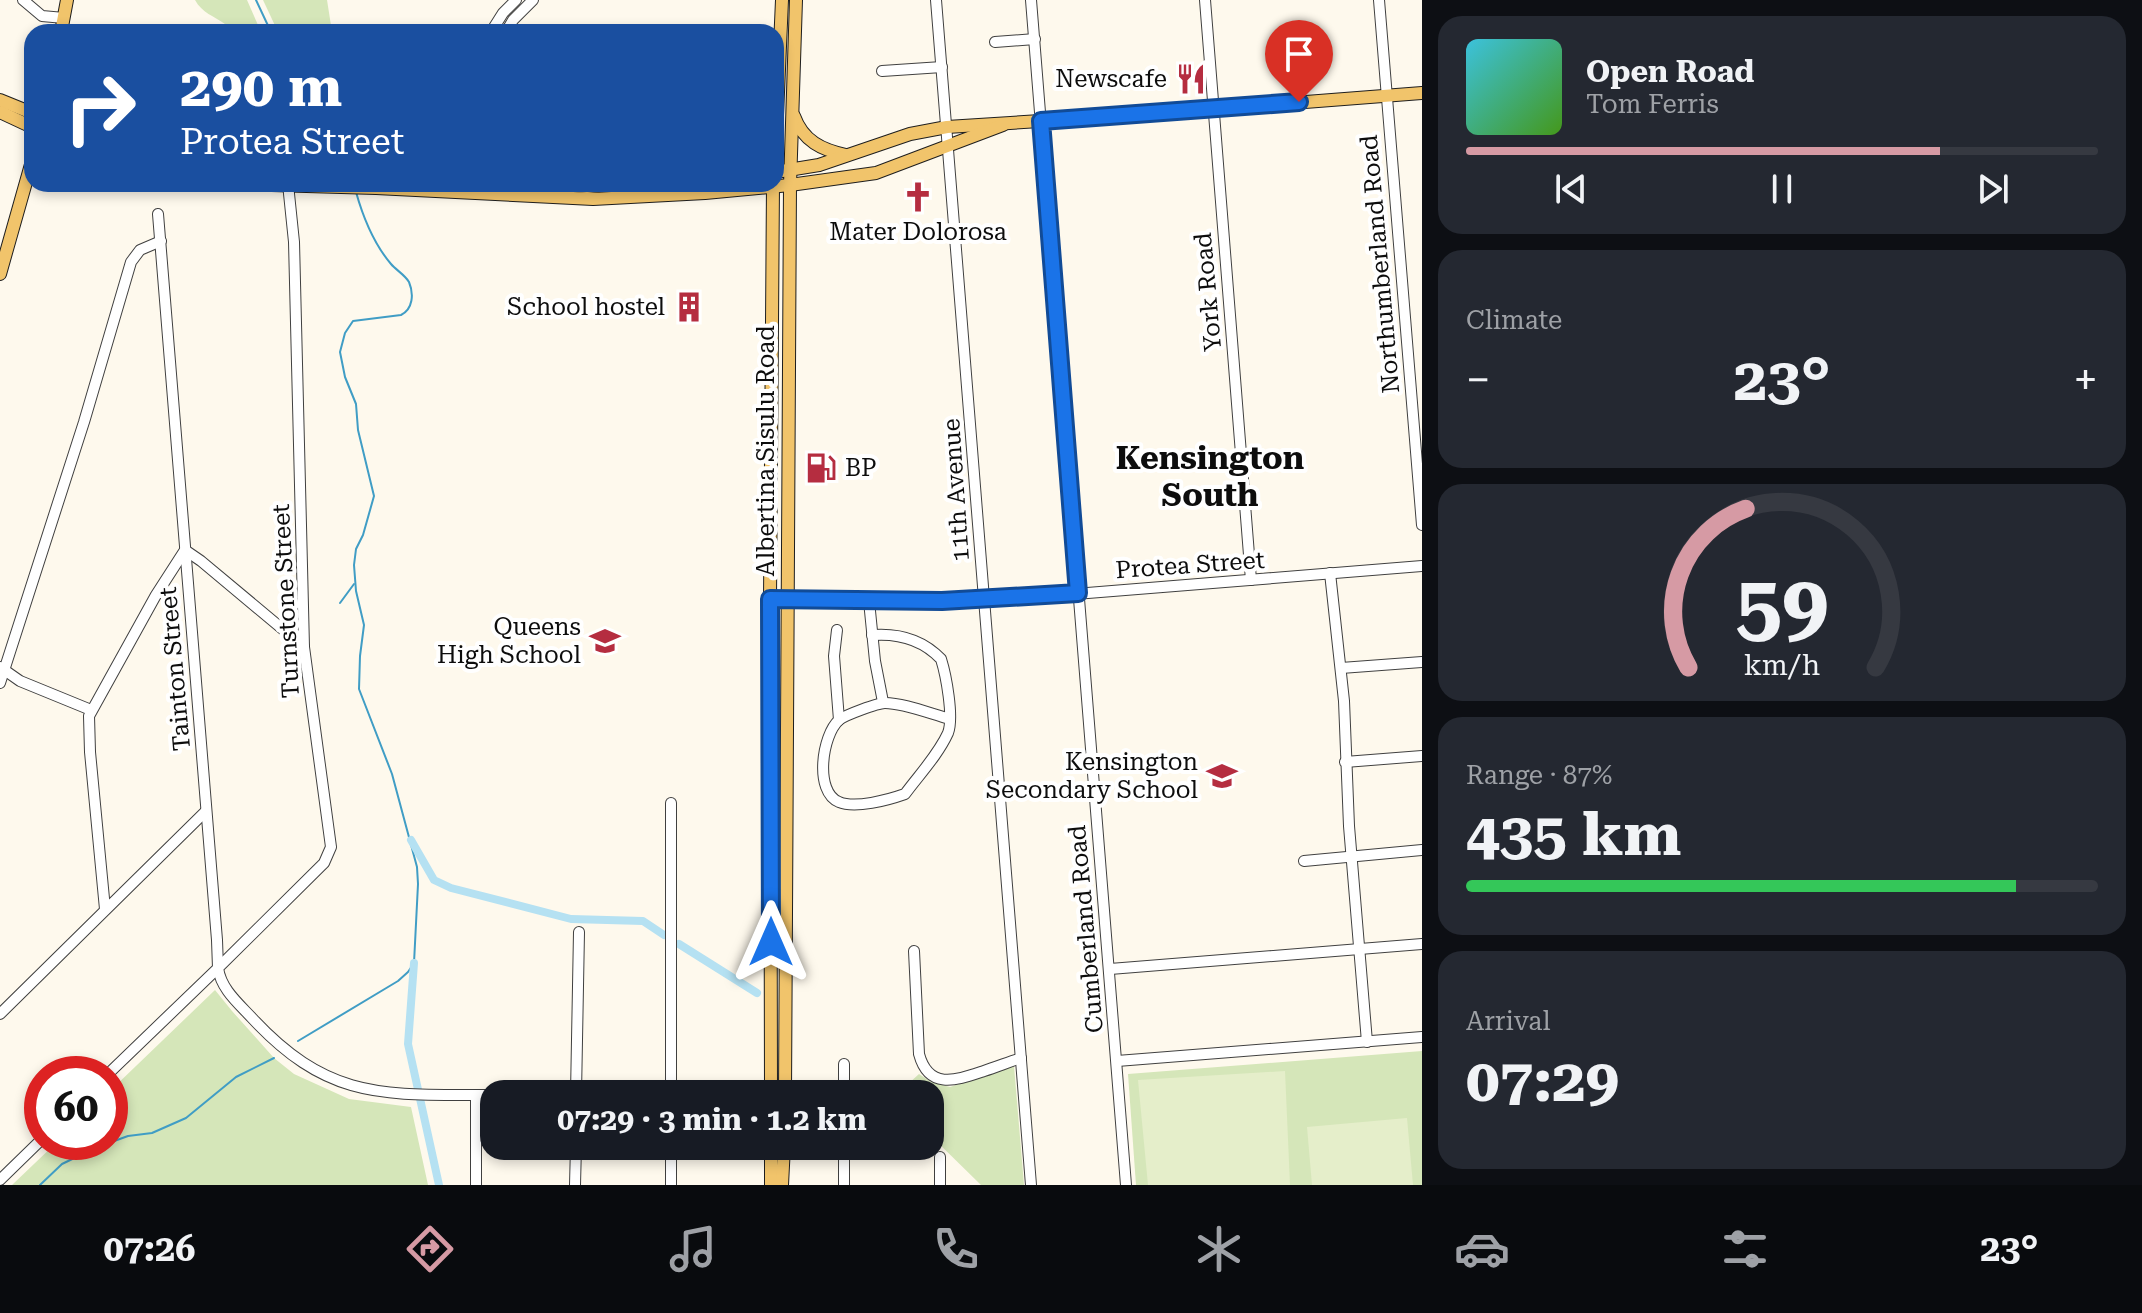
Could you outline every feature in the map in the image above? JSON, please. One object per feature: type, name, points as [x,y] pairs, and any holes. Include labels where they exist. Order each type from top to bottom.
[{"type":"main road","points":[[63,24],[67,0]]},
{"type":"main road","points":[[781,24],[782,0]]},
{"type":"main road","name":"Albertina Sisulu Road","points":[[785,1080],[790,170],[796,0]]},
{"type":"main road","points":[[784,171],[819,165],[910,134],[947,127],[1422,93]]},
{"type":"main road","points":[[0,100],[24,110]]},
{"type":"main road","points":[[791,109],[808,140],[822,149],[847,155]]},
{"type":"main road","points":[[0,112],[24,123]]},
{"type":"main road","points":[[784,185],[876,173],[1003,125]]},
{"type":"main road","points":[[0,274],[24,189]]},
{"type":"main road","points":[[541,192],[620,198],[691,192]]},
{"type":"main road","name":"Albertina Sisulu Road","points":[[771,1080],[773,192]]},
{"type":"main road","points":[[771,1160],[771,1185]]},
{"type":"main road","points":[[782,1185],[783,1160]]},
{"type":"street","points":[[23,0],[42,16],[64,18]]},
{"type":"street","points":[[496,24],[516,0]]},
{"type":"street","points":[[511,24],[533,0]]},
{"type":"street","name":"11th Avenue","points":[[936,0],[1031,1185]]},
{"type":"street","name":"Cumberland Road","points":[[1031,0],[1126,1185]]},
{"type":"street","name":"York Road","points":[[1205,0],[1251,580]]},
{"type":"street","name":"Northumberland Road","points":[[1379,0],[1422,525]]},
{"type":"street","points":[[995,42],[1035,39]]},
{"type":"street","points":[[882,71],[942,67]]},
{"type":"street","name":"Turnstone Street","points":[[218,968],[317,871],[330,852],[329,825],[304,647],[294,242],[289,192]]},
{"type":"street","name":"Tainton Street","points":[[158,214],[218,968]]},
{"type":"street","points":[[0,683],[2,668],[84,422],[131,262],[140,250],[161,241]]},
{"type":"street","points":[[105,909],[90,752],[91,710],[185,550],[304,647]]},
{"type":"street","name":"Protea Street","points":[[770,599],[984,599],[1422,566]]},
{"type":"street","points":[[1330,573],[1344,701],[1345,762],[1367,1042]]},
{"type":"street","points":[[869,601],[883,702]]},
{"type":"street","points":[[837,630],[834,656],[839,720],[823,756],[829,795],[834,800],[852,805],[905,794],[949,730],[943,662],[939,656],[902,636],[872,635]]},
{"type":"street","points":[[1341,668],[1422,662]]},
{"type":"street","points":[[2,668],[20,681],[91,710]]},
{"type":"street","points":[[839,720],[883,702],[950,719]]},
{"type":"street","points":[[1345,762],[1422,756]]},
{"type":"street","points":[[671,803],[671,1080]]},
{"type":"street","points":[[0,1014],[206,811]]},
{"type":"street","points":[[1304,861],[1422,850]]},
{"type":"street","points":[[576,1080],[579,932]]},
{"type":"street","points":[[1110,969],[1422,944]]},
{"type":"street","points":[[914,951],[919,1054],[926,1070],[942,1080],[955,1080],[1021,1058]]},
{"type":"street","points":[[127,1056],[218,968],[224,986],[276,1043],[331,1079],[384,1093],[480,1095]]},
{"type":"street","points":[[1117,1061],[1422,1037]]},
{"type":"street","points":[[844,1064],[844,1080]]},
{"type":"street","points":[[476,1095],[476,1185]]},
{"type":"street","points":[[0,1180],[24,1157]]},
{"type":"street","points":[[575,1185],[576,1160]]},
{"type":"street","points":[[671,1160],[671,1185]]},
{"type":"street","points":[[844,1160],[844,1185]]},
{"type":"street","points":[[940,1160],[940,1185]]},
{"type":"green space","points":[[195,0],[247,0],[258,24],[225,24]]},
{"type":"green space","points":[[263,0],[327,0],[331,24],[274,24]]},
{"type":"green space","points":[[215,990],[274,1058],[294,1074],[349,1099],[411,1107],[428,1185],[12,1185],[38,1160],[128,1160],[128,1074]]},
{"type":"green space","points":[[1422,1051],[1422,1185],[1136,1185],[1128,1074]]},
{"type":"green space","points":[[1014,1066],[1024,1185],[981,1185],[944,1149],[944,1085],[950,1087]]},
{"type":"green space","points":[[1285,1071],[1290,1185],[1148,1185],[1138,1080]]},
{"type":"green space","points":[[919,1074],[928,1080],[912,1080]]},
{"type":"green space","points":[[1407,1118],[1413,1185],[1312,1185],[1307,1127]]},
{"type":"waterway","points":[[256,0],[267,24]]},
{"type":"waterway","points":[[298,1041],[398,981],[414,963],[417,867],[392,774],[359,689],[364,625],[354,565],[356,549],[374,496],[358,430],[356,404],[345,377],[340,352],[345,333],[353,321],[401,315],[410,305],[412,291],[407,279],[391,264],[374,239],[356,192]]},
{"type":"waterway","points":[[340,603],[354,584]]},
{"type":"waterway","points":[[411,840],[434,880],[451,888],[571,919],[643,921],[664,935]]},
{"type":"waterway","points":[[679,944],[757,993]]},
{"type":"waterway","points":[[414,963],[408,1044],[439,1185]]},
{"type":"waterway","points":[[40,1185],[62,1164],[95,1148],[128,1136],[152,1133],[186,1118],[236,1077],[274,1058]]},
{"type":"place","name":"Newscafe","points":[[1191,79]]},
{"type":"place","name":"Mater Dolorosa","points":[[918,197]]},
{"type":"place","name":"School hostel","points":[[689,307]]},
{"type":"place","name":"BP","points":[[821,468]]},
{"type":"place","name":"Queens High School","points":[[605,641]]},
{"type":"place","name":"Kensington Secondary School","points":[[1222,776]]},
{"type":"district","name":"Kensington South","points":[[1210,476]]},
{"type":"route","points":[[771,942],[770,599],[942,601],[1078,593],[1041,121],[1299,102]]}]
